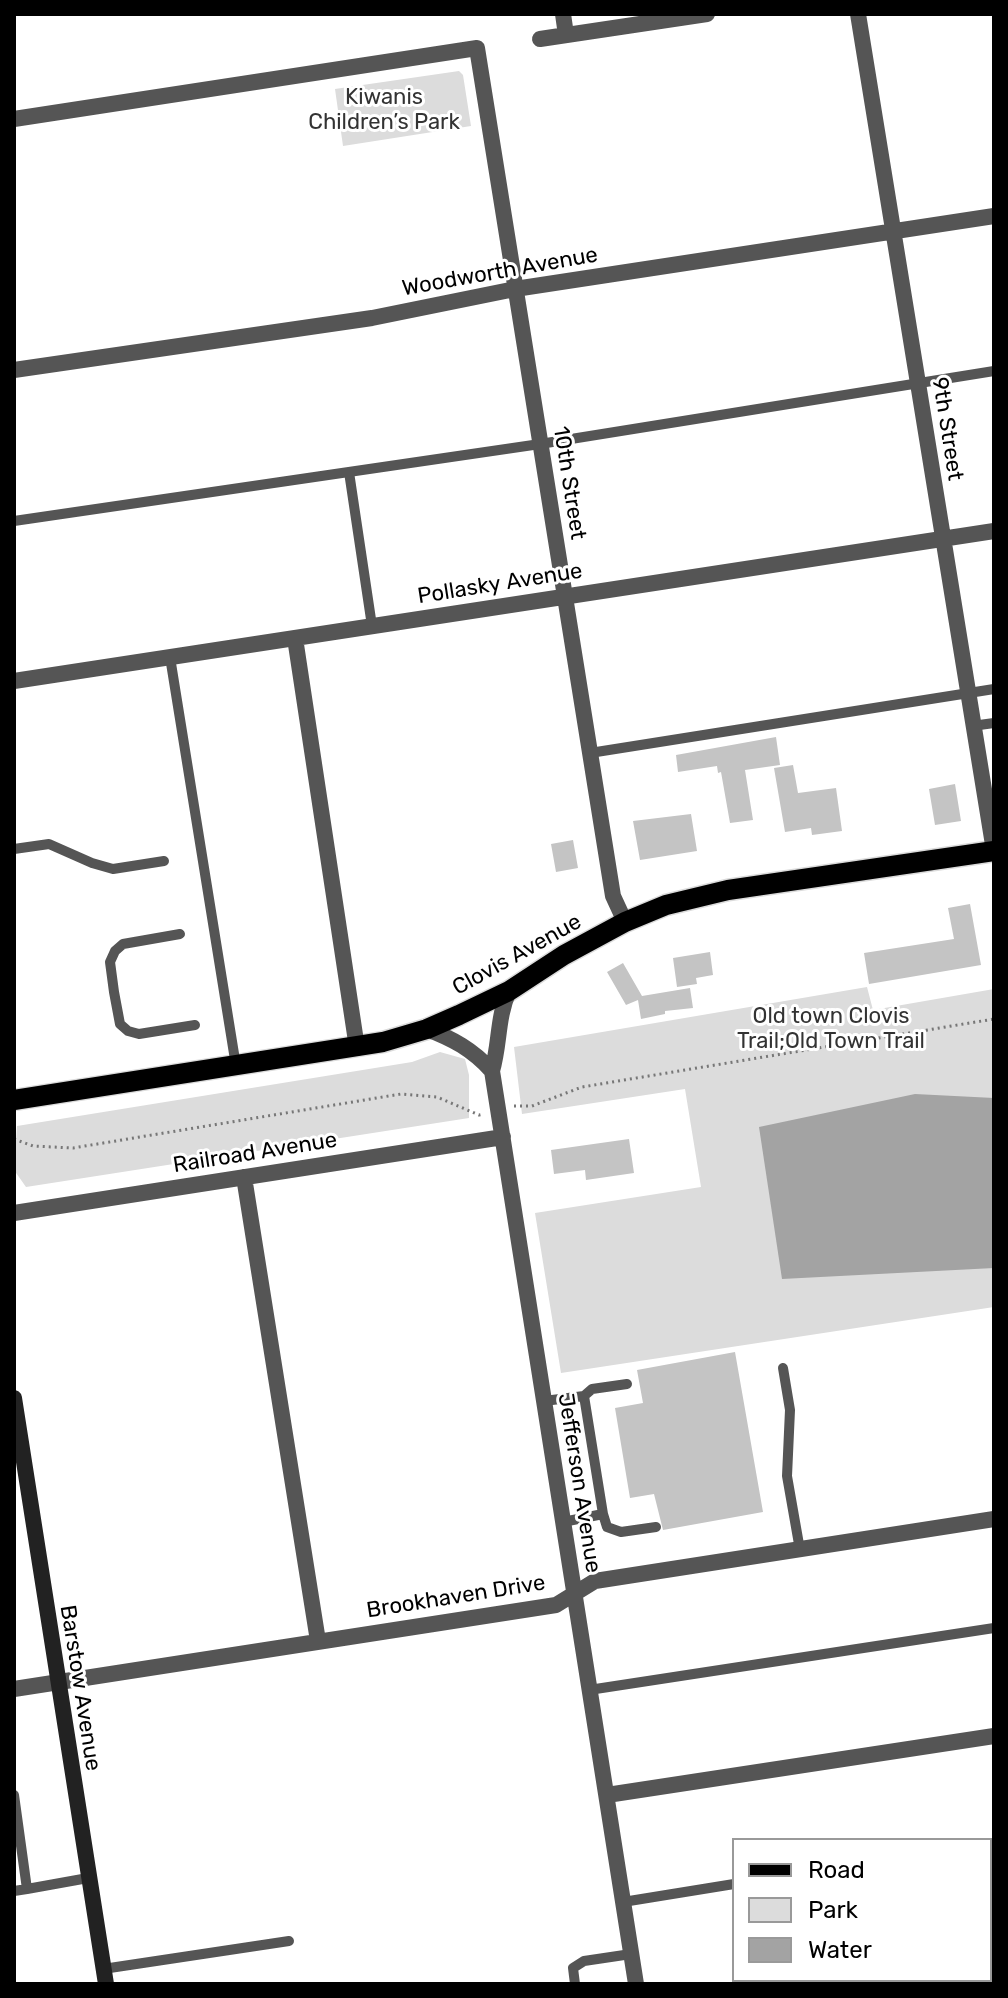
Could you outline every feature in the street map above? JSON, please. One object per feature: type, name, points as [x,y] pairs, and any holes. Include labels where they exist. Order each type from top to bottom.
[{"type":"main road","name":"Clovis Avenue","points":[[14,1100],[357,1048],[427,1029],[509,991],[564,955],[625,922],[666,905],[728,890],[994,851]]},
{"type":"main road","name":"Barstow Avenue","points":[[14,1398],[105,1977]]},
{"type":"street","points":[[563,14],[566,35]]},
{"type":"street","points":[[540,39],[707,14]]},
{"type":"street","name":"9th Street","points":[[858,14],[994,851]]},
{"type":"street","name":"10th Street","points":[[14,119],[477,48],[613,896],[625,922]]},
{"type":"street","name":"Woodworth Avenue","points":[[14,370],[372,318],[515,289],[994,216]]},
{"type":"street","name":"Pollasky Avenue","points":[[14,681],[994,531]]},
{"type":"street","points":[[295,638],[357,1048]]},
{"type":"street","name":"Jefferson Avenue","points":[[509,991],[499,1017],[497,1052],[492,1071],[636,1984]]},
{"type":"street","points":[[427,1029],[459,1042],[480,1057],[492,1071]]},
{"type":"street","name":"Railroad Avenue","points":[[14,1213],[503,1137]]},
{"type":"street","points":[[244,1177],[318,1641]]},
{"type":"street","name":"Brookhaven Drive","points":[[14,1689],[556,1605],[595,1581],[994,1519]]},
{"type":"street","points":[[607,1795],[994,1736]]},
{"type":"lane","points":[[14,521],[540,444],[994,371]]},
{"type":"lane","points":[[349,472],[372,626]]},
{"type":"lane","points":[[170,657],[236,1066]]},
{"type":"lane","points":[[590,753],[994,689]]},
{"type":"lane","points":[[972,726],[994,723]]},
{"type":"lane","points":[[14,849],[49,844],[113,869],[164,861]]},
{"type":"lane","points":[[180,934],[123,944],[115,951],[110,962],[114,992],[120,1024],[128,1031],[139,1034],[195,1025]]},
{"type":"lane","points":[[783,1368],[790,1410],[787,1476],[800,1550]]},
{"type":"lane","points":[[544,1401],[584,1396],[592,1389],[627,1384]]},
{"type":"lane","points":[[584,1396],[607,1527],[615,1531],[656,1527]]},
{"type":"lane","points":[[563,1522],[603,1514]]},
{"type":"lane","points":[[589,1690],[994,1628]]},
{"type":"lane","points":[[14,1795],[27,1889]]},
{"type":"lane","points":[[14,1891],[88,1878]]},
{"type":"lane","points":[[623,1902],[732,1884]]},
{"type":"lane","points":[[105,1977],[289,1941]]},
{"type":"lane","points":[[575,1984],[573,1968],[584,1961],[631,1954]]},
{"type":"green space","name":"Kiwanis Children’s Park","points":[[459,71],[463,75],[471,126],[343,146],[335,89]]},
{"type":"green space","name":"Old town Clovis Trail;Old Town Trail","points":[[867,987],[873,1010],[994,989],[994,1307],[561,1373],[535,1213],[701,1187],[685,1089],[522,1114],[514,1047]]},
{"type":"green space","points":[[440,1052],[465,1059],[469,1075],[469,1118],[26,1187],[14,1170],[17,1126],[412,1062]]},
{"type":"water","points":[[915,1094],[994,1098],[994,1268],[782,1279],[759,1127]]},
{"type":"building","points":[[776,737],[780,765],[745,770],[753,820],[730,823],[721,772],[718,773],[717,766],[678,772],[676,755]]},
{"type":"building","points":[[793,765],[798,793],[836,788],[842,831],[812,835],[811,828],[785,832],[774,768]]},
{"type":"building","points":[[955,784],[961,821],[935,825],[929,789]]},
{"type":"building","points":[[691,814],[697,851],[640,860],[633,821]]},
{"type":"building","points":[[573,840],[578,868],[556,872],[551,844]]},
{"type":"building","points":[[970,904],[981,965],[869,984],[864,953],[954,939],[948,908]]},
{"type":"building","points":[[710,952],[713,975],[696,978],[697,984],[677,987],[673,958]]},
{"type":"building","points":[[623,963],[642,996],[690,988],[693,1008],[665,1011],[665,1014],[641,1019],[638,1000],[626,1005],[607,972]]},
{"type":"building","points":[[629,1139],[634,1173],[586,1180],[585,1170],[554,1174],[551,1150]]},
{"type":"building","points":[[735,1352],[763,1512],[663,1530],[654,1494],[630,1498],[615,1408],[643,1403],[637,1370]]}]
